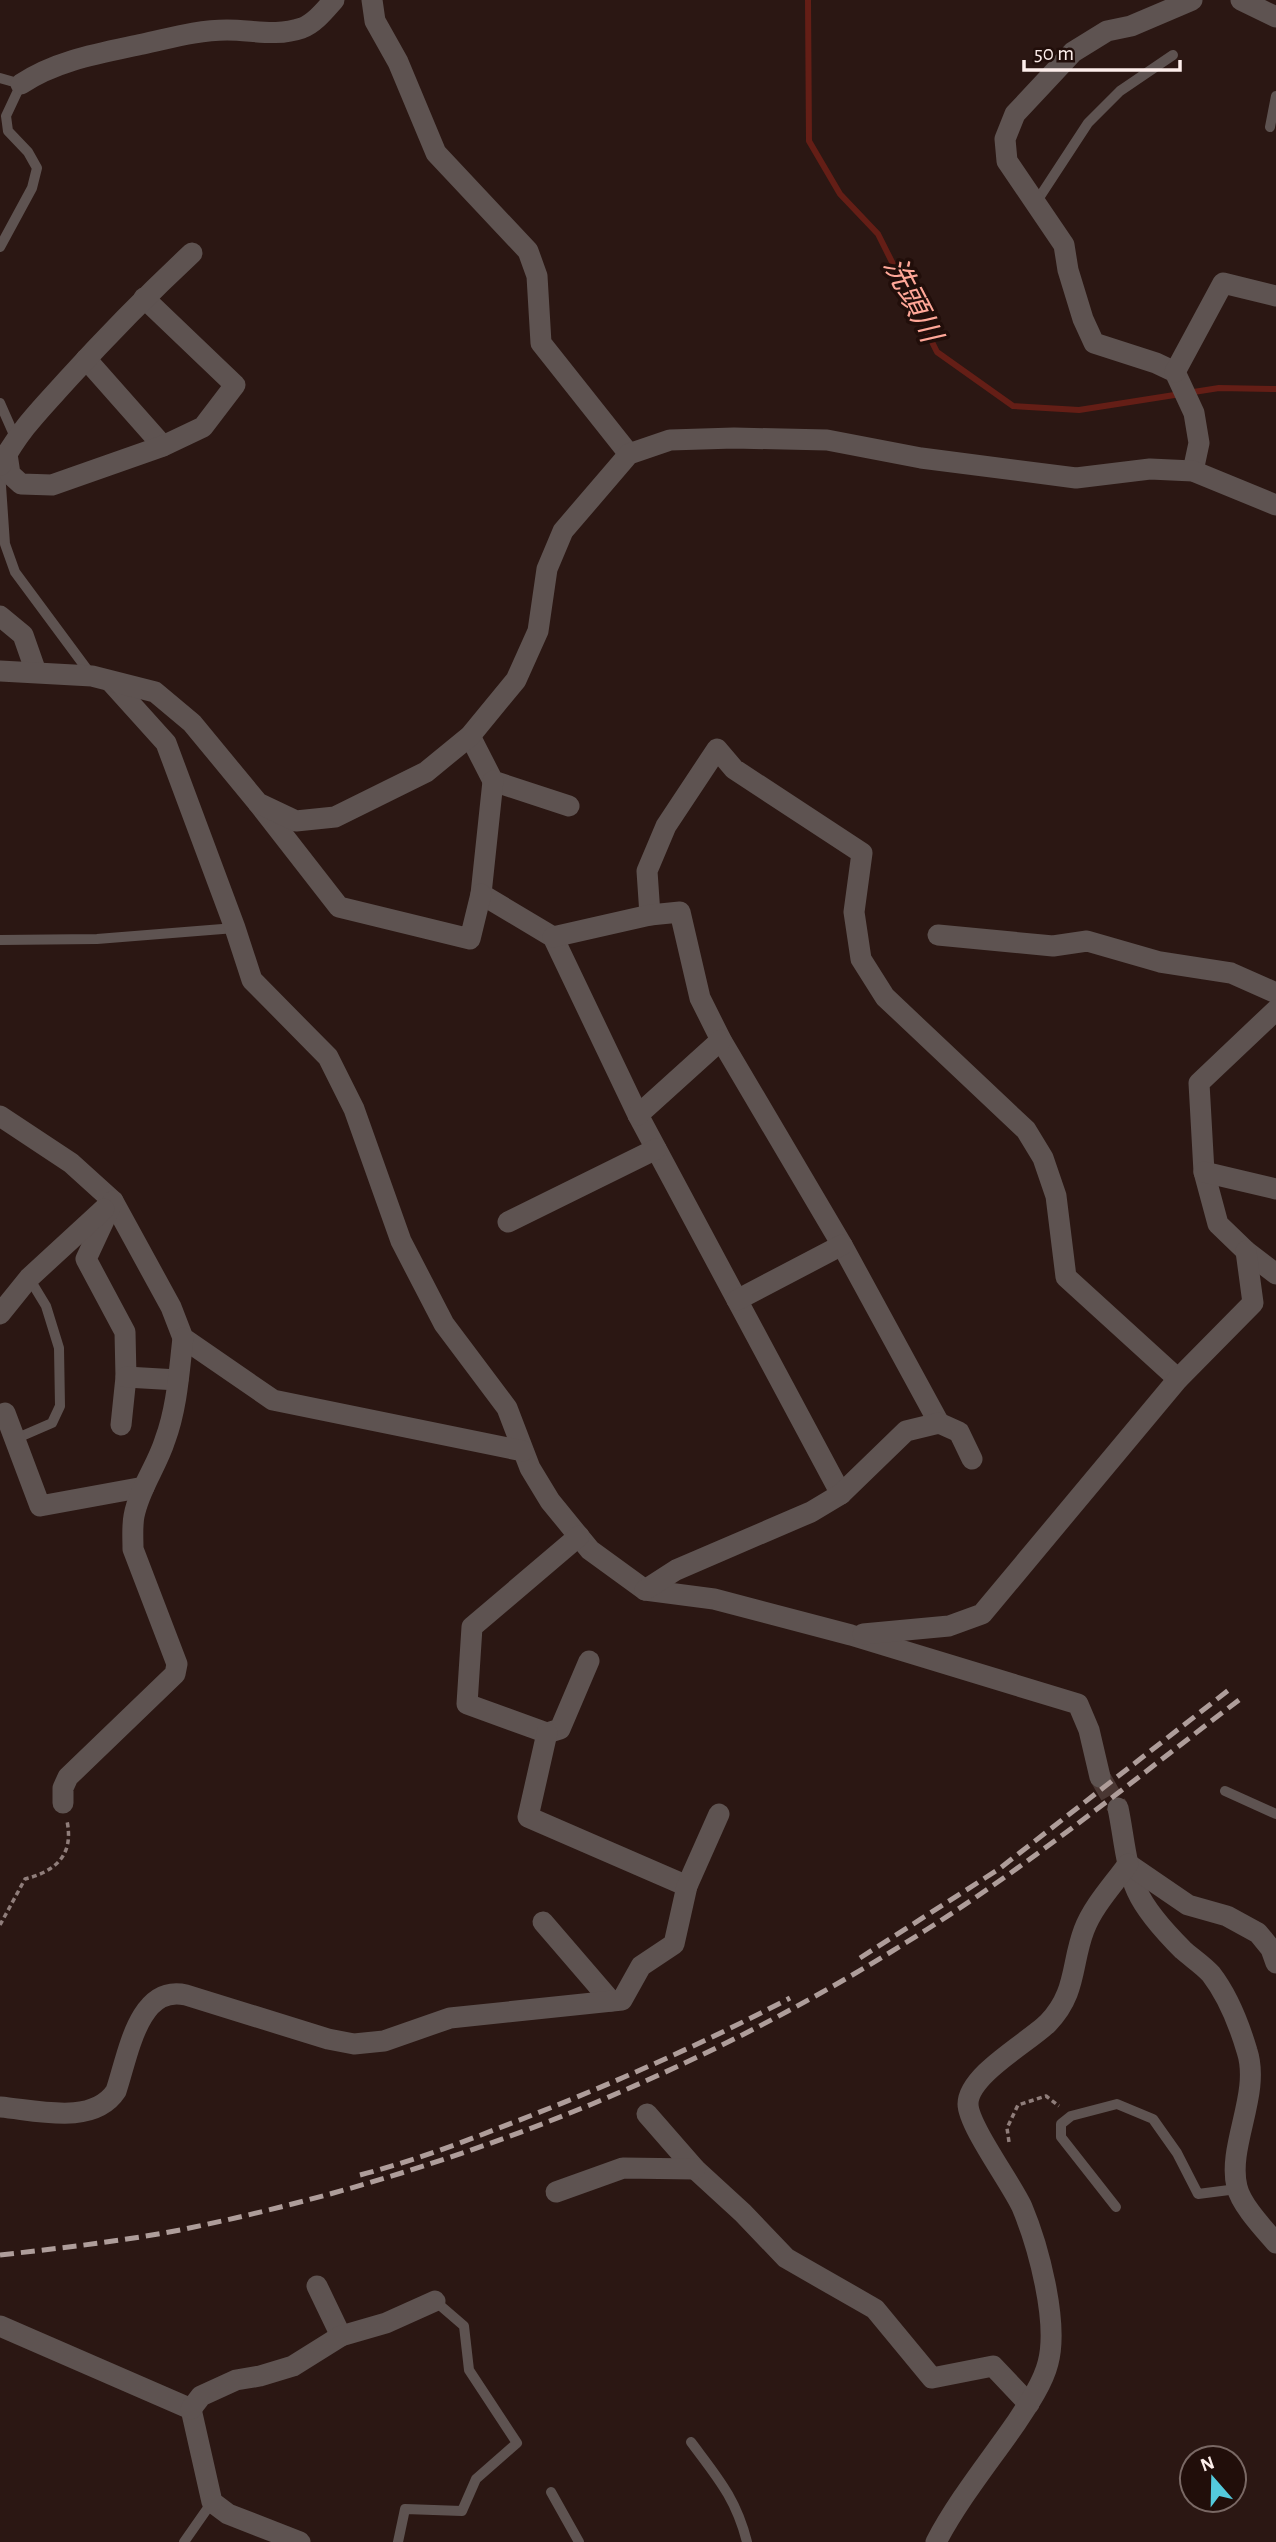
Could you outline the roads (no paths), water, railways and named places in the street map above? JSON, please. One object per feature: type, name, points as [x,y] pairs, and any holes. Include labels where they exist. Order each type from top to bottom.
[{"type":"street","points":[[21,84],[37,74],[90,55],[192,33],[229,30],[269,34],[303,28],[321,15],[334,0]]},
{"type":"street","points":[[372,0],[375,21],[398,62],[436,153],[528,251],[537,276],[541,343],[629,454]]},
{"type":"street","points":[[1192,0],[1131,26],[1107,31],[1073,52],[1015,114],[1005,139],[1007,161],[1064,245],[1068,270],[1094,343],[1175,372],[1194,413],[1199,443],[1193,471]]},
{"type":"street","points":[[1241,0],[1276,17]]},
{"type":"street","points":[[144,298],[235,385],[203,427],[163,446],[52,485],[21,484],[10,474],[6,457],[86,359],[144,298],[192,253]]},
{"type":"street","points":[[1175,372],[1223,283],[1276,296]]},
{"type":"street","points":[[86,359],[163,446]]},
{"type":"street","points":[[258,803],[296,821],[335,817],[426,772],[470,736],[516,680],[522,668],[538,631],[547,569],[563,531],[629,454],[670,440],[827,440],[921,458],[1076,478],[1150,469],[1193,471],[1276,505]]},
{"type":"street","points":[[0,616],[23,635],[36,672]]},
{"type":"street","points":[[0,671],[101,679],[155,692],[192,723],[339,906],[470,939],[481,894],[493,781],[470,736]]},
{"type":"street","points":[[101,679],[166,743],[252,980],[328,1057],[354,1109],[401,1241],[444,1324],[506,1408],[530,1468],[550,1501],[590,1550],[645,1590],[714,1599],[851,1635],[1078,1704],[1089,1730],[1100,1777]]},
{"type":"street","points":[[650,915],[647,871],[666,826],[717,749],[734,769],[862,853],[854,912],[861,959],[885,997],[1026,1130],[1043,1158],[1056,1196],[1066,1277],[1178,1379]]},
{"type":"street","points":[[493,781],[569,806]]},
{"type":"street","points":[[481,894],[553,937],[638,1115],[841,1494]]},
{"type":"street","points":[[553,937],[650,915],[680,912],[700,998],[721,1040],[842,1245],[939,1423],[959,1432],[972,1459]]},
{"type":"street","points":[[938,935],[1053,946],[1087,941],[1160,962],[1231,973],[1276,993]]},
{"type":"street","points":[[1276,1010],[1199,1083],[1204,1172],[1218,1224],[1246,1251],[1276,1274]]},
{"type":"street","points":[[638,1115],[721,1040]]},
{"type":"street","points":[[0,1116],[71,1163],[113,1201],[171,1307],[183,1338],[166,1440],[134,1516],[133,1549],[177,1664],[175,1674],[68,1777],[63,1788],[63,1803]]},
{"type":"street","points":[[508,1222],[656,1149]]},
{"type":"street","points":[[1204,1172],[1276,1189]]},
{"type":"street","points":[[0,1314],[29,1278],[113,1201]]},
{"type":"street","points":[[113,1201],[86,1259],[125,1332],[126,1377],[121,1425]]},
{"type":"street","points":[[737,1300],[842,1245]]},
{"type":"street","points":[[851,1635],[948,1626],[982,1614],[1178,1379],[1253,1303],[1246,1251]]},
{"type":"street","points":[[183,1338],[273,1400],[523,1451]]},
{"type":"street","points":[[126,1377],[178,1380]]},
{"type":"street","points":[[5,1413],[40,1506],[144,1487]]},
{"type":"street","points":[[645,1590],[676,1570],[811,1512],[841,1494],[906,1431],[939,1423]]},
{"type":"street","points":[[579,1536],[472,1627],[467,1704],[547,1733],[560,1729],[589,1661]]},
{"type":"street","points":[[547,1733],[528,1817],[687,1886]]},
{"type":"street","points":[[1118,1808],[1128,1864],[1138,1893],[1183,1949],[1210,1973],[1227,2000],[1249,2054],[1251,2070],[1235,2165],[1237,2189],[1258,2222],[1276,2243]]},
{"type":"street","points":[[0,2106],[76,2113],[92,2110],[110,2100],[116,2091],[142,2013],[152,2002],[165,1995],[186,1995],[328,2039],[354,2044],[384,2041],[450,2018],[622,2000],[641,1966],[674,1944],[687,1886],[719,1814]]},
{"type":"street","points":[[1128,1864],[1188,1905],[1242,1923],[1258,1933],[1274,1952]]},
{"type":"street","points":[[936,2542],[1029,2403],[1048,2364],[1051,2336],[1037,2252],[1028,2221],[1014,2191],[973,2123],[968,2107],[969,2096],[990,2070],[1049,2022],[1064,2001],[1074,1979],[1078,1948],[1085,1927],[1128,1864]]},
{"type":"street","points":[[543,1922],[611,2001]]},
{"type":"street","points":[[647,2114],[695,2169],[743,2213],[786,2258],[875,2309],[932,2378],[993,2366],[1029,2403]]},
{"type":"street","points":[[556,2192],[623,2168],[695,2169]]},
{"type":"street","points":[[317,2286],[341,2336]]},
{"type":"street","points":[[191,2409],[201,2396],[236,2380],[293,2366],[341,2336],[386,2323],[435,2301]]},
{"type":"street","points":[[0,2326],[191,2409]]},
{"type":"street","points":[[191,2409],[212,2502],[228,2514],[300,2542]]},
{"type":"lane","points":[[1035,204],[1088,123],[1120,91],[1173,55]]},
{"type":"lane","points":[[0,78],[21,84],[6,116],[8,131],[28,152],[37,168],[32,188],[0,247]]},
{"type":"lane","points":[[1269,127],[1276,96]]},
{"type":"lane","points":[[0,403],[6,457],[5,544],[15,572],[101,679]]},
{"type":"lane","points":[[0,940],[97,939],[235,928]]},
{"type":"lane","points":[[15,1439],[52,1423],[60,1406],[59,1348],[46,1306],[29,1278]]},
{"type":"lane","points":[[1226,1791],[1276,1814]]},
{"type":"lane","points":[[1116,2207],[1061,2137],[1061,2124],[1071,2116],[1117,2104],[1153,2119],[1177,2153],[1198,2194],[1237,2189]]},
{"type":"lane","points":[[398,2542],[405,2509],[462,2511],[476,2479],[517,2442],[469,2370],[464,2326],[435,2301]]},
{"type":"lane","points":[[691,2442],[727,2489],[740,2516],[747,2542]]},
{"type":"lane","points":[[551,2491],[579,2542]]},
{"type":"lane","points":[[184,2542],[212,2502]]},
{"type":"waterway","name":"洗頭川","points":[[808,0],[809,141],[840,194],[878,234],[937,352],[1013,406],[1079,410],[1219,388],[1276,389]]},
{"type":"tunnel","points":[[1100,1777],[1118,1808]]},
{"type":"railway","points":[[860,1958],[999,1869],[1230,1689]]},
{"type":"railway","points":[[0,2255],[162,2233],[283,2206],[476,2148],[661,2074],[752,2030],[840,1982],[967,1904],[1239,1700]]},
{"type":"railway","points":[[360,2175],[440,2150],[587,2093],[689,2048],[790,1998]]}]
